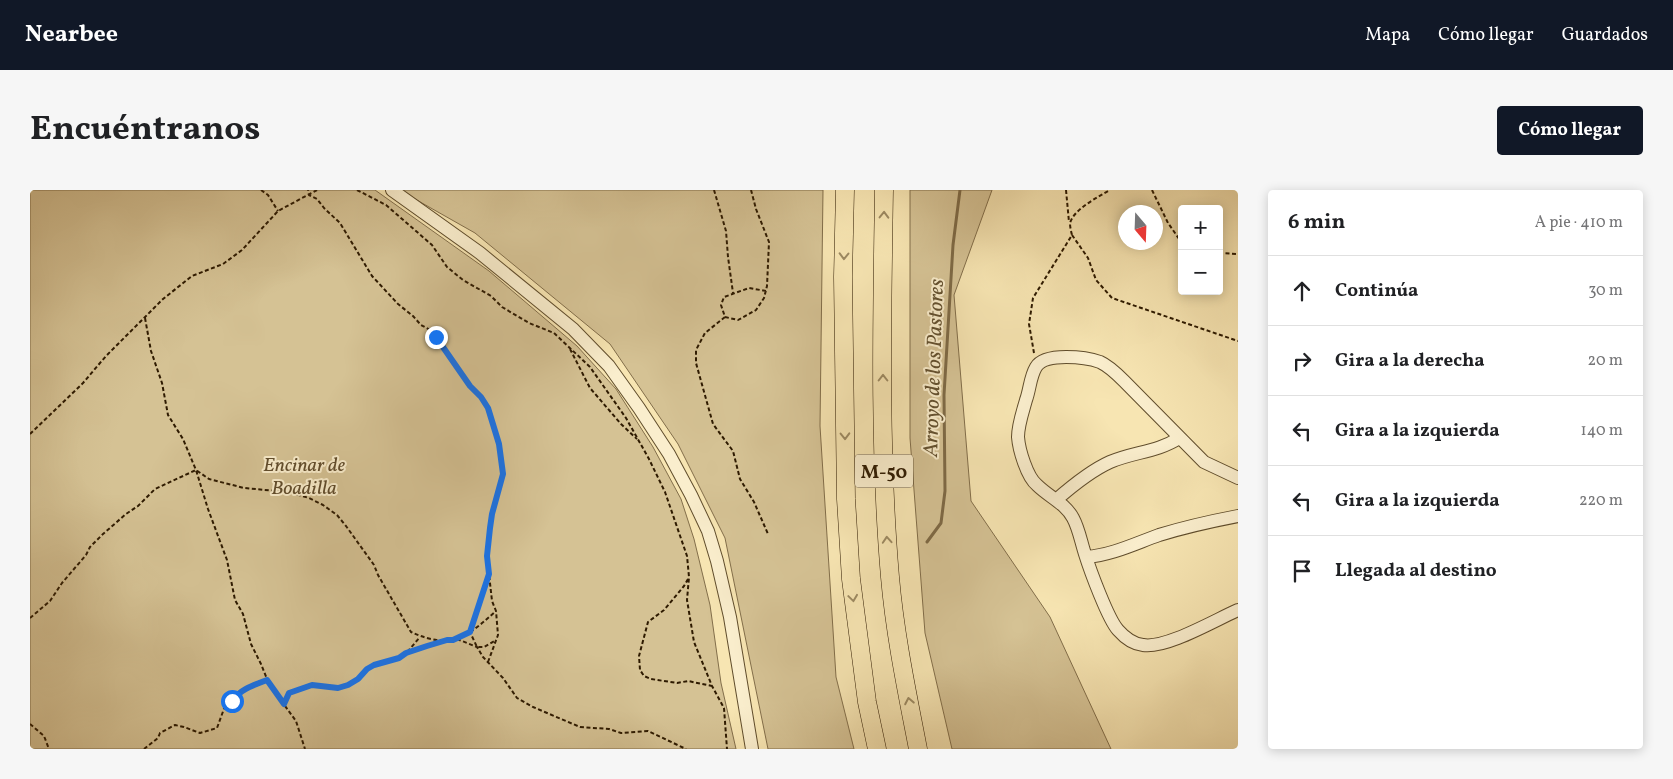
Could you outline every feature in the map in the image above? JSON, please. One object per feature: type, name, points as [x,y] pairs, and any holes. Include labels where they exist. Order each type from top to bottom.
[{"type":"highway","name":"M-50","points":[[845,190],[843,277],[846,499],[851,579],[867,702],[877,749]]},
{"type":"highway","name":"M-50","points":[[884,190],[884,498],[890,579],[899,655],[918,749]]},
{"type":"street","points":[[392,190],[480,253],[573,329],[609,366],[669,454],[708,531],[717,561],[730,617],[752,749]]},
{"type":"street","points":[[1238,478],[1204,462],[1124,380],[1100,362],[1054,357],[1044,360],[1036,366],[1022,413],[1018,437],[1028,474],[1036,484],[1065,508],[1073,518],[1086,557],[1117,629],[1129,641],[1144,645],[1159,645],[1174,640],[1238,610]]},
{"type":"street","points":[[1056,500],[1109,462],[1159,448],[1179,438]]},
{"type":"street","points":[[1086,557],[1102,556],[1160,535],[1238,516]]},
{"type":"path","points":[[261,190],[268,196],[278,211]]},
{"type":"path","points":[[308,190],[308,195]]},
{"type":"path","points":[[30,434],[84,382],[106,356],[163,299],[192,276],[223,264],[242,250],[278,211],[317,190]]},
{"type":"path","points":[[357,190],[386,205],[432,245],[448,267],[462,280],[491,296],[502,308],[529,323],[554,333],[590,367],[626,418],[665,492],[687,556],[689,577],[687,600],[694,642],[712,686],[724,708],[727,749]]},
{"type":"path","points":[[714,190],[726,231],[733,293]]},
{"type":"path","points":[[726,317],[738,320],[756,310],[767,286],[769,242],[751,190]]},
{"type":"path","points":[[1066,190],[1072,235],[1088,258],[1096,280],[1112,298],[1238,341]]},
{"type":"path","points":[[1070,225],[1074,215],[1091,201],[1110,190]]},
{"type":"path","points":[[1152,190],[1168,223],[1178,237]]},
{"type":"path","points":[[308,195],[317,199],[340,223],[372,276],[420,325],[430,330],[488,408],[499,444],[503,474],[492,514],[487,556],[498,635],[488,662]]},
{"type":"path","points":[[1036,366],[1029,324],[1033,298],[1072,235]]},
{"type":"path","points":[[1223,253],[1238,254]]},
{"type":"path","points":[[726,317],[721,305],[724,297],[749,288],[766,291]]},
{"type":"path","points":[[726,317],[705,333],[696,350],[696,363],[713,424],[733,451],[740,479],[754,502],[768,534]]},
{"type":"path","points":[[145,318],[151,351],[162,382],[168,415],[183,439],[196,470],[208,510],[227,560],[235,600],[243,614],[251,644],[262,664],[267,680],[296,721],[305,749]]},
{"type":"path","points":[[569,347],[590,388],[621,424],[639,441]]},
{"type":"path","points":[[30,618],[50,601],[62,583],[86,556],[90,547],[103,534],[138,506],[155,489],[196,470]]},
{"type":"path","points":[[196,470],[209,479],[235,486],[288,492],[309,498],[338,515],[370,558],[411,632],[420,637],[447,640]]},
{"type":"path","points":[[489,574],[470,632],[477,647],[517,698],[580,727],[609,729],[621,733],[648,731],[686,749]]},
{"type":"path","points":[[689,577],[664,610],[648,622],[639,656],[640,670],[644,676],[651,679],[677,683],[688,681],[712,686]]},
{"type":"path","points":[[406,653],[447,640],[457,639],[485,622],[496,611]]},
{"type":"path","points":[[284,704],[289,693],[312,685],[338,688],[348,685],[374,665],[399,658],[420,637]]},
{"type":"path","points":[[457,639],[477,647],[484,647],[496,640]]},
{"type":"path","points":[[144,749],[158,738],[160,733],[175,725],[200,733],[218,728],[225,706],[235,696],[267,680]]},
{"type":"path","points":[[30,724],[44,736],[49,749]]},
{"type":"green space","name":"Encinar de Boadilla","points":[[30,190],[375,190],[489,271],[577,346],[616,389],[653,447],[681,499],[694,539],[710,605],[721,683],[736,749],[30,749]]},
{"type":"green space","points":[[399,190],[823,190],[820,426],[836,677],[854,749],[768,749],[725,538],[678,444],[610,344],[475,233]]},
{"type":"green space","points":[[910,190],[992,190],[954,295],[971,501],[1050,617],[1111,749],[952,749],[925,633],[910,438]]},
{"type":"waterway","name":"Arroyo de los Pastores","points":[[927,542],[941,523],[945,491],[944,395],[953,245],[960,190]]},
{"type":"route","points":[[232,701],[241,692],[267,680],[284,704],[289,693],[312,685],[338,688],[348,685],[374,665],[399,658],[406,653],[427,646],[453,640],[470,632],[489,574],[487,556],[490,528],[503,474],[499,444],[488,408],[481,397],[470,386],[436,337]]}]
